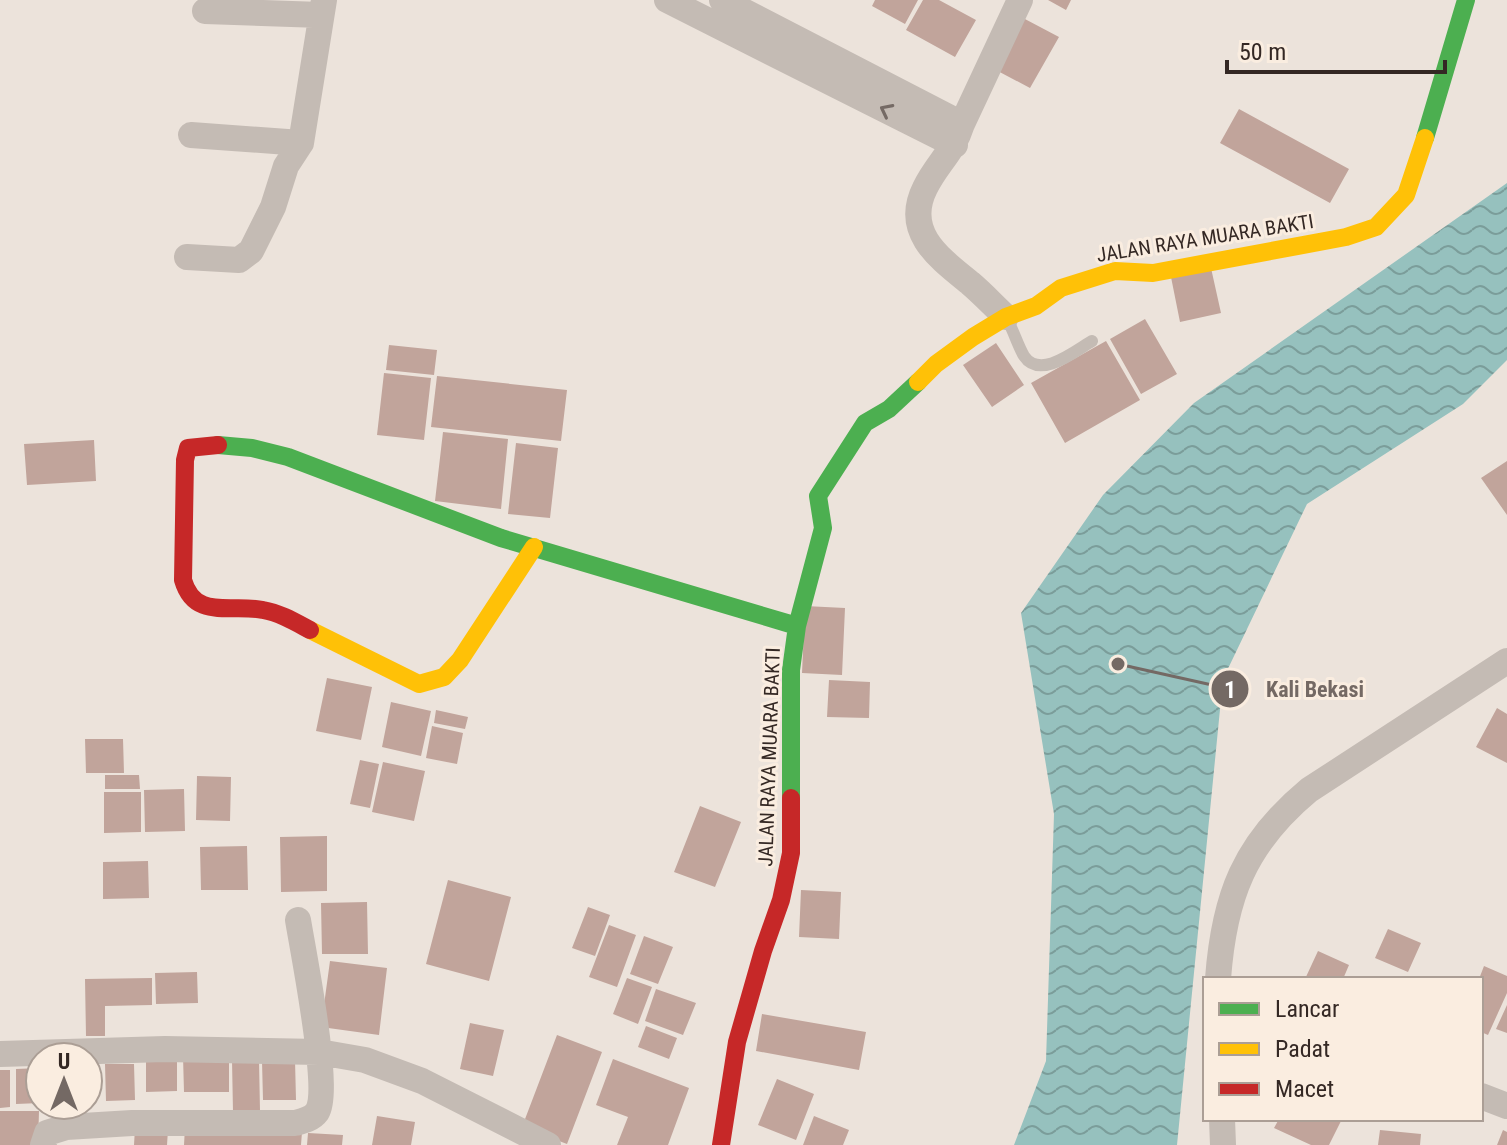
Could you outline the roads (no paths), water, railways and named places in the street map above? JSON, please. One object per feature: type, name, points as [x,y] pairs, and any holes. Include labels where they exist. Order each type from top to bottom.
[{"type":"main road","name":"JALAN RAYA MUARA BAKTI","points":[[721,1145],[737,1042],[781,900],[791,853],[791,670],[797,626],[823,528],[818,496],[865,423],[889,409],[936,364],[973,337],[1006,317],[1036,306],[1061,288],[1115,271],[1153,273],[1346,237],[1376,227],[1406,195],[1423,148],[1466,0]]},
{"type":"main road","points":[[534,547],[460,660],[444,677],[419,684],[275,614],[248,608],[207,608],[190,602],[183,580],[185,460],[188,448],[224,444],[265,451],[351,478],[459,524],[797,626]]},
{"type":"street","points":[[667,0],[792,50],[959,135]]},
{"type":"street","points":[[722,0],[792,50]]},
{"type":"street","points":[[1006,317],[971,284],[946,266],[927,243],[916,211],[927,184],[959,135],[1020,0]]},
{"type":"street","points":[[187,257],[239,260],[251,251],[273,207],[286,166],[301,143],[323,7],[205,11]]},
{"type":"street","points":[[191,135],[301,143]]},
{"type":"street","points":[[1218,977],[1223,929],[1235,887],[1246,863],[1289,807],[1309,790],[1507,661]]},
{"type":"street","points":[[43,1145],[47,1133],[66,1127],[170,1121],[281,1123],[308,1119],[316,1113],[319,1104],[319,1052],[298,920]]},
{"type":"street","points":[[0,1054],[165,1049],[319,1052],[365,1060],[422,1081],[548,1145]]},
{"type":"street","points":[[1483,1097],[1507,1106]]},
{"type":"street","points":[[1222,1121],[1223,1145]]},
{"type":"lane","points":[[1006,317],[1022,353],[1033,365],[1043,367],[1092,341]]},
{"type":"water","points":[[1507,183],[1507,360],[1463,404],[1307,504],[1223,679],[1177,1145],[1014,1145],[1046,1061],[1054,814],[1021,613],[1103,495],[1194,403]]},
{"type":"place","name":"Kali Bekasi","points":[[1118,664]]}]
